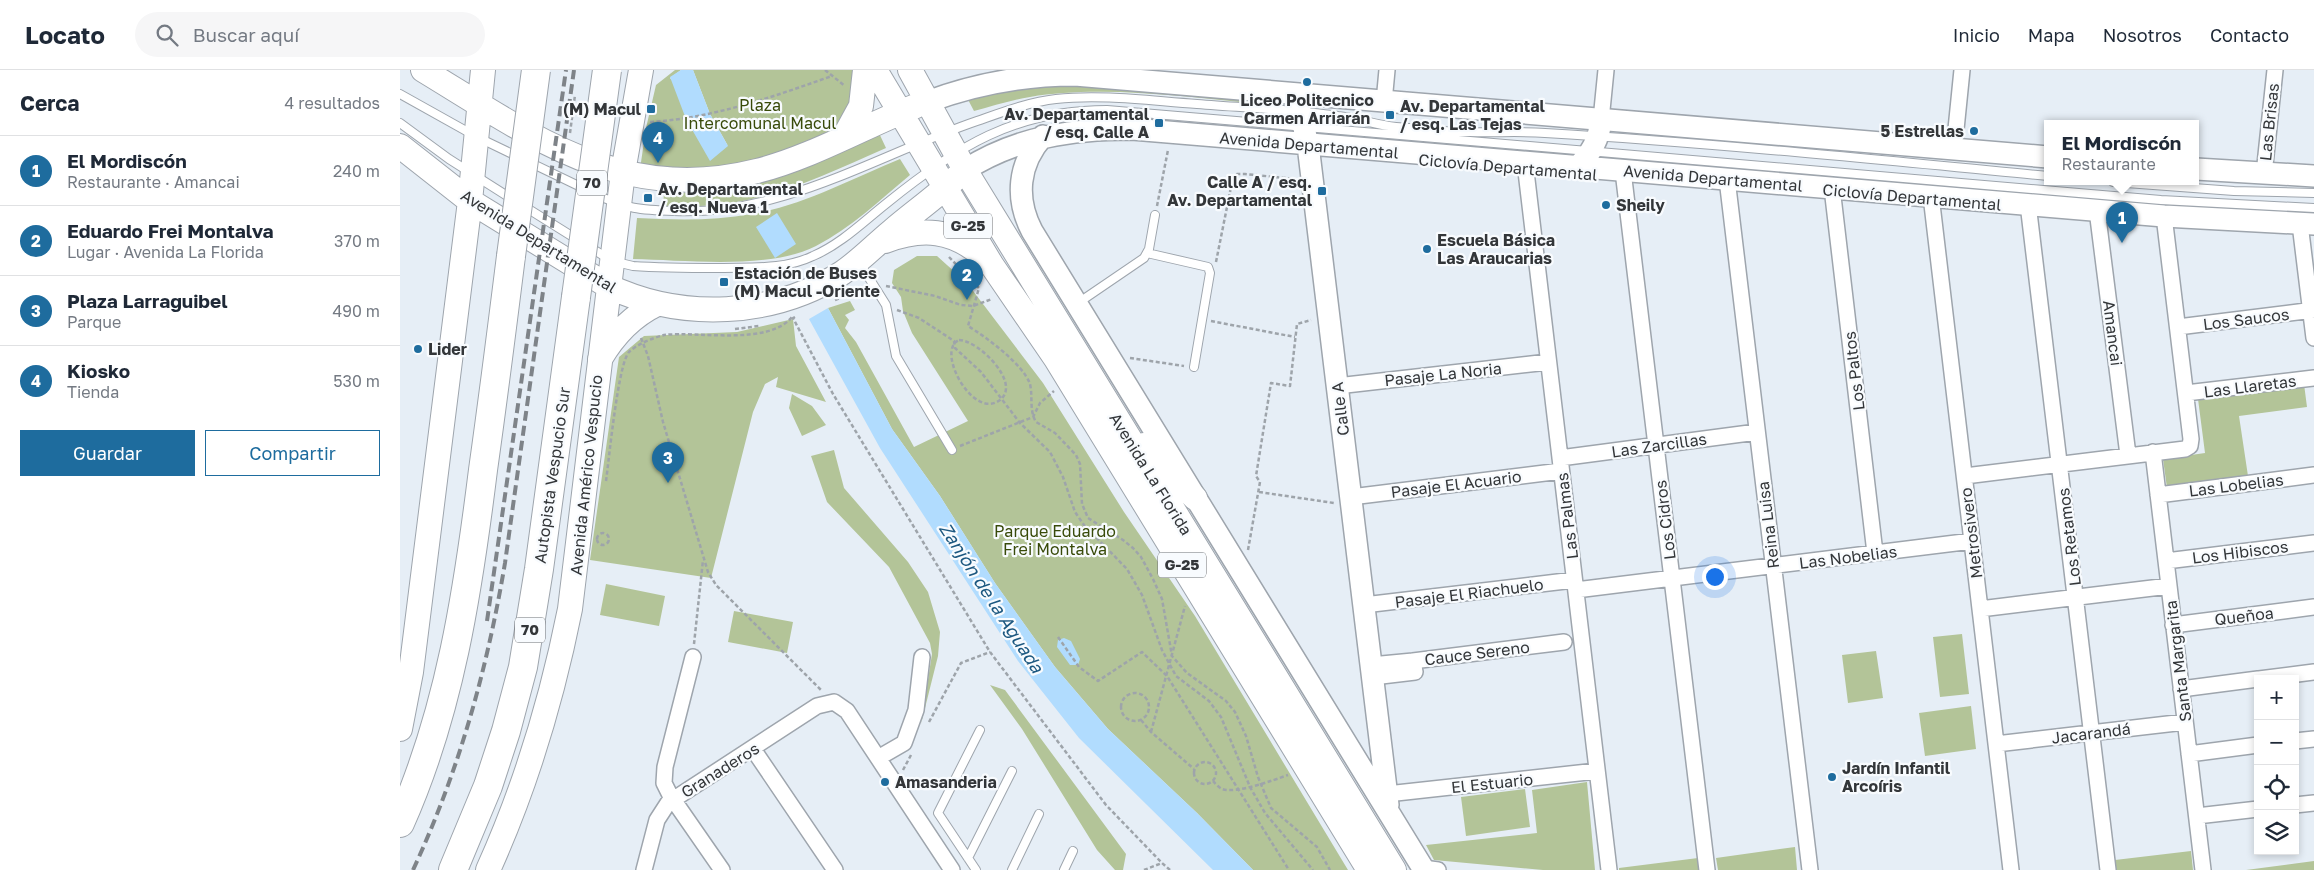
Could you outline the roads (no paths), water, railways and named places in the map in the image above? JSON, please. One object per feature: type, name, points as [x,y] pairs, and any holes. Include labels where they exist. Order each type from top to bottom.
[{"type":"highway","points":[[400,823],[420,776],[445,694],[474,543],[536,70]]},
{"type":"highway","name":"Autopista Vespucio Sur","points":[[453,870],[480,809],[516,700],[529,638],[607,70]]},
{"type":"highway","points":[[400,775],[453,618],[474,543]]},
{"type":"highway","points":[[465,870],[480,809]]},
{"type":"main road","name":"Avenida Departamental","points":[[423,70],[567,154],[623,172],[666,178],[726,177],[772,166],[901,112],[969,88],[1004,80],[1051,75],[1111,74],[1135,75],[1302,120],[1525,163],[2097,210],[2162,208],[2271,222],[2307,224]]},
{"type":"main road","points":[[400,729],[411,672],[470,201],[483,70]]},
{"type":"main road","name":"Avenida Américo Vespucio","points":[[488,870],[535,751],[563,644],[574,579],[598,363],[623,172],[642,70]]},
{"type":"main road","points":[[844,137],[861,106],[865,70]]},
{"type":"main road","name":"G-25","points":[[875,70],[901,112]]},
{"type":"main road","name":"G-25","points":[[910,70],[927,102]]},
{"type":"main road","name":"Avenida La Florida","points":[[927,102],[955,152],[1112,411],[1394,870]]},
{"type":"main road","name":"Avenida Departamental","points":[[400,146],[470,201],[608,286],[657,304],[705,310],[766,303],[810,289],[843,272],[945,188],[955,152],[1002,150],[1043,136],[1087,130],[1302,120],[1384,102],[1597,136],[1801,136],[2044,157]]},
{"type":"main road","name":"Avenida La Florida","points":[[901,112],[991,264],[1069,380],[1369,870]]},
{"type":"main road","name":"Calle A","points":[[1302,120],[1312,181],[1388,803]]},
{"type":"main road","name":"Avenida La Florida","points":[[1043,136],[1029,155],[1021,184],[1022,209],[1032,231],[1234,562],[1428,869]]},
{"type":"main road","points":[[1576,167],[1597,136]]},
{"type":"main road","points":[[2199,169],[2314,176]]},
{"type":"main road","points":[[866,253],[906,234],[931,231],[946,235],[963,243],[991,264]]},
{"type":"main road","points":[[598,363],[622,328],[642,312],[657,304]]},
{"type":"main road","points":[[1112,411],[1196,498]]},
{"type":"main road","points":[[1345,740],[1363,741],[1371,736],[1378,726]]},
{"type":"street","points":[[1384,102],[1387,70]]},
{"type":"street","points":[[1597,136],[1606,70]]},
{"type":"street","points":[[1954,149],[1962,70]]},
{"type":"street","name":"Las Brisas","points":[[2264,174],[2275,70]]},
{"type":"street","name":"Las Palmas","points":[[1525,163],[1609,870]]},
{"type":"street","name":"Los Cidros","points":[[1623,171],[1707,870]]},
{"type":"street","name":"Reina Luisa","points":[[1727,179],[1810,870]]},
{"type":"street","name":"Los Paltos","points":[[1832,188],[1875,553]]},
{"type":"street","name":"Metrosivero","points":[[1931,196],[2011,870]]},
{"type":"street","name":"Los Retamos","points":[[2028,204],[2108,870]]},
{"type":"street","points":[[1965,476],[2128,456],[2190,446],[2191,439],[2186,393],[2162,208]]},
{"type":"street","name":"Amancai","points":[[2097,210],[2128,456]]},
{"type":"street","points":[[2307,224],[2314,338]]},
{"type":"street","name":"Los Saucos","points":[[2178,328],[2312,310]]},
{"type":"street","name":"Pasaje La Noria","points":[[1337,386],[1548,362]]},
{"type":"street","name":"Las Llaretas","points":[[2186,393],[2314,378]]},
{"type":"street","name":"Las Zarcillas","points":[[1561,465],[1656,445],[1757,432]]},
{"type":"street","name":"Santa Margarita","points":[[2153,452],[2203,870]]},
{"type":"street","name":"Pasaje El Acuario","points":[[1351,501],[1561,465]]},
{"type":"street","name":"Las Lobelias","points":[[2158,495],[2314,475]]},
{"type":"street","name":"Las Nobelias","points":[[1575,585],[1672,578],[1972,542]]},
{"type":"street","name":"Los Hibiscos","points":[[2166,561],[2314,543]]},
{"type":"street","name":"Pasaje El Riachuelo","points":[[1364,605],[1575,585]]},
{"type":"street","points":[[1980,609],[2169,586]]},
{"type":"street","name":"Queñoa","points":[[2173,624],[2314,607]]},
{"type":"street","name":"Cauce Sereno","points":[[1372,671],[1414,672],[1413,661],[1564,642]]},
{"type":"street","points":[[922,656],[916,710],[904,742],[878,758],[952,870]]},
{"type":"street","points":[[693,657],[663,775],[666,789],[722,870]]},
{"type":"street","points":[[2290,675],[2314,672]]},
{"type":"street","points":[[2181,689],[2254,680]]},
{"type":"street","name":"Granaderos","points":[[644,870],[656,820],[673,799],[817,706],[834,702],[847,712],[878,758]]},
{"type":"street","name":"Jacarandá","points":[[1996,744],[2185,722]]},
{"type":"street","points":[[2299,740],[2314,738]]},
{"type":"street","points":[[2189,754],[2254,746]]},
{"type":"street","points":[[752,749],[835,870]]},
{"type":"street","name":"El Estuario","points":[[1388,803],[1597,771]]},
{"type":"street","points":[[2299,805],[2314,803]]},
{"type":"street","points":[[2196,816],[2254,809]]},
{"type":"lane","points":[[400,94],[477,137],[619,205],[641,210],[684,212],[739,208],[774,201],[817,186],[918,143],[955,152],[982,137],[1022,121],[1085,110],[1597,136],[2162,208],[2314,208]]},
{"type":"lane","points":[[400,123],[473,174],[612,261],[634,266],[673,268],[771,267],[799,262],[835,245],[933,167],[1023,105],[1058,99],[1146,100],[1302,120],[1339,116],[1378,125],[1457,132],[1536,132],[1597,136],[2044,176]]},
{"type":"lane","points":[[1801,136],[1882,160]]},
{"type":"lane","points":[[2153,185],[2234,191],[2314,193]]},
{"type":"lane","points":[[1076,304],[1144,258],[1147,253],[1155,215]]},
{"type":"lane","points":[[866,253],[874,284],[886,305],[896,356],[952,450]]},
{"type":"lane","points":[[1147,253],[1208,267],[1194,367]]},
{"type":"lane","points":[[976,870],[938,813],[980,730]]},
{"type":"lane","points":[[968,858],[1012,771]]},
{"type":"lane","points":[[1012,870],[1039,814]]},
{"type":"lane","points":[[1064,870],[1073,851]]},
{"type":"water","points":[[681,70],[693,70],[710,114],[728,146],[710,161],[686,119],[670,77]]},
{"type":"water","points":[[777,213],[796,244],[775,258],[756,227]]},
{"type":"water","name":"Zanjón de la Aguada","points":[[828,308],[892,429],[940,496],[995,583],[1055,667],[1108,729],[1197,813],[1253,870],[1213,870],[1079,738],[1018,661],[880,448],[809,319]]},
{"type":"water","points":[[1064,638],[1071,641],[1080,659],[1078,665],[1070,665],[1057,647],[1058,640]]},
{"type":"railway","points":[[487,621],[566,70]]},
{"type":"railway","points":[[413,870],[458,758],[480,681],[498,603],[574,70]]},
{"type":"place","name":"Liceo Politecnico Carmen Arriarán","points":[[1307,82]]},
{"type":"place","name":"(M) Macul","points":[[651,109]]},
{"type":"place","name":"Av. Departamental / esq. Las Tejas","points":[[1390,115]]},
{"type":"place","name":"Av. Departamental / esq. Calle A","points":[[1159,123]]},
{"type":"place","name":"5 Estrellas","points":[[1974,131]]},
{"type":"place","name":"Kiosko","points":[[658,163]]},
{"type":"place","name":"Calle A / esq. Av. Departamental","points":[[1322,191]]},
{"type":"place","name":"Av. Departamental / esq. Nueva 1","points":[[648,198]]},
{"type":"place","name":"Sheily","points":[[1606,205]]},
{"type":"place","name":"El Mordiscón","points":[[2122,243]]},
{"type":"place","name":"Escuela Básica Las Araucarias","points":[[1427,249]]},
{"type":"place","name":"Estación de Buses (M) Macul -Oriente","points":[[724,282]]},
{"type":"place","name":"Eduardo Frei Montalva","points":[[967,300]]},
{"type":"place","name":"Lider","points":[[418,349]]},
{"type":"place","name":"Plaza Larraguibel","points":[[668,483]]},
{"type":"place","name":"Jardín Infantil Arcoíris","points":[[1832,777]]},
{"type":"place","name":"Amasanderia","points":[[885,782]]},
{"type":"park label","name":"Plaza Intercomunal Macul","points":[[760,114]]},
{"type":"park label","name":"Parque Eduardo Frei Montalva","points":[[1055,540]]}]
